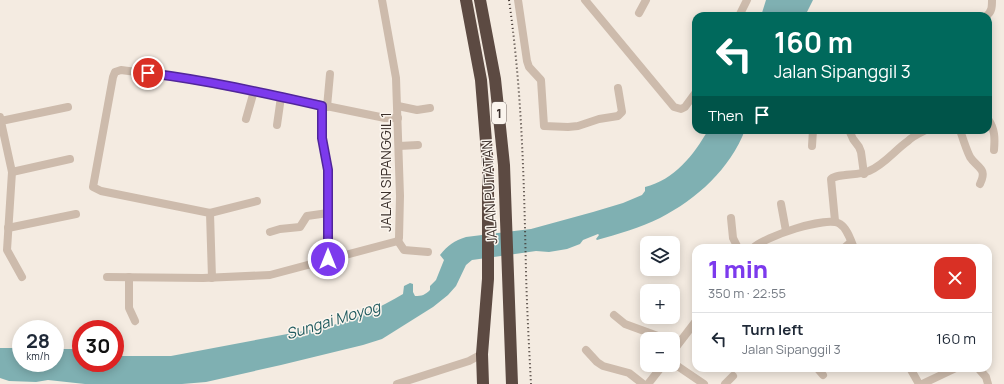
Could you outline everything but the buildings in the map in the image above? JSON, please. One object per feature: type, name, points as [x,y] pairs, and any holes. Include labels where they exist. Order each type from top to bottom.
[{"type":"highway","name":"JALAN PUTATAN","points":[[466,0],[481,80],[488,166],[488,279],[482,354],[483,384]]},
{"type":"highway","name":"JALAN PUTATAN","points":[[480,0],[491,56],[498,104],[504,165],[512,384]]},
{"type":"street","name":"JALAN SIPANGGIL 1","points":[[107,277],[212,278],[270,275],[398,241],[400,238],[398,106],[396,78],[382,0]]},
{"type":"street","points":[[518,0],[527,61],[529,67],[541,80],[544,126],[573,127],[599,119],[618,116],[622,112],[618,88]]},
{"type":"street","points":[[585,0],[674,107],[681,109],[685,107],[692,97]]},
{"type":"street","points":[[639,13],[646,0]]},
{"type":"street","points":[[741,12],[747,0]]},
{"type":"street","points":[[257,201],[210,214],[101,191],[93,187],[115,72],[121,70],[175,76],[254,91],[325,107],[385,118],[398,118]]},
{"type":"street","points":[[328,259],[328,170],[322,138],[330,74]]},
{"type":"street","points":[[246,119],[254,91]]},
{"type":"street","points":[[277,125],[281,97]]},
{"type":"street","points":[[398,106],[410,109],[430,108]]},
{"type":"street","points":[[22,277],[7,250],[12,172],[0,119],[68,107]]},
{"type":"street","points":[[992,126],[995,138],[994,150]]},
{"type":"street","points":[[812,146],[813,134]]},
{"type":"street","points":[[850,134],[852,139],[860,147],[864,174]]},
{"type":"street","points":[[836,221],[831,179],[837,176],[864,174],[879,166],[909,140],[919,134]]},
{"type":"street","points":[[962,134],[970,156],[980,167],[982,172],[983,178],[980,184]]},
{"type":"street","points":[[399,146],[418,145]]},
{"type":"street","points":[[12,172],[70,159]]},
{"type":"street","points":[[781,204],[786,231]]},
{"type":"street","points":[[270,232],[280,229],[300,227],[307,216],[328,213]]},
{"type":"street","points":[[8,228],[76,214]]},
{"type":"street","points":[[210,214],[212,278]]},
{"type":"street","points":[[732,218],[733,238],[736,244]]},
{"type":"street","points":[[758,244],[764,240],[786,231],[836,221],[843,226],[852,244]]},
{"type":"street","points":[[398,241],[404,250],[428,252]]},
{"type":"street","points":[[129,278],[129,308],[135,321]]},
{"type":"street","points":[[614,314],[625,324],[647,332]]},
{"type":"street","points":[[680,339],[692,326]]},
{"type":"street","points":[[586,350],[603,366],[629,374],[642,384]]},
{"type":"street","points":[[397,384],[474,359],[482,354]]},
{"type":"street","points":[[462,363],[474,364],[482,368]]},
{"type":"street","points":[[680,368],[704,384]]},
{"type":"street","points":[[648,384],[657,372]]},
{"type":"street","points":[[912,372],[919,384]]},
{"type":"street","points":[[922,384],[948,372]]},
{"type":"street","points":[[982,372],[986,377],[988,384]]},
{"type":"street","points":[[725,384],[733,376]]},
{"type":"water","points":[[766,0],[813,0],[807,12],[762,12]]},
{"type":"water","points":[[705,134],[743,134],[731,158],[711,182],[687,202],[660,218],[637,228],[597,240],[598,234],[567,249],[549,252],[536,251],[472,260],[466,265],[456,286],[448,295],[433,307],[382,339],[363,345],[206,382],[182,384],[85,384],[48,380],[36,382],[9,381],[0,378],[0,348],[12,348],[12,372],[64,372],[64,349],[72,349],[72,372],[124,372],[124,356],[171,356],[330,326],[349,320],[386,304],[403,294],[404,286],[410,283],[413,284],[413,292],[415,296],[420,296],[427,293],[430,290],[430,286],[436,280],[444,260],[440,255],[455,242],[466,237],[531,229],[623,203],[642,195],[645,191],[645,187],[665,179],[690,157]]},
{"type":"railway","points":[[509,0],[517,68],[522,136],[531,384]]},
{"type":"route","points":[[148,73],[175,76],[239,88],[322,106],[322,138],[328,170],[328,259]]},
{"type":"water label","name":"Sungai Moyog","points":[[333,320]]}]
